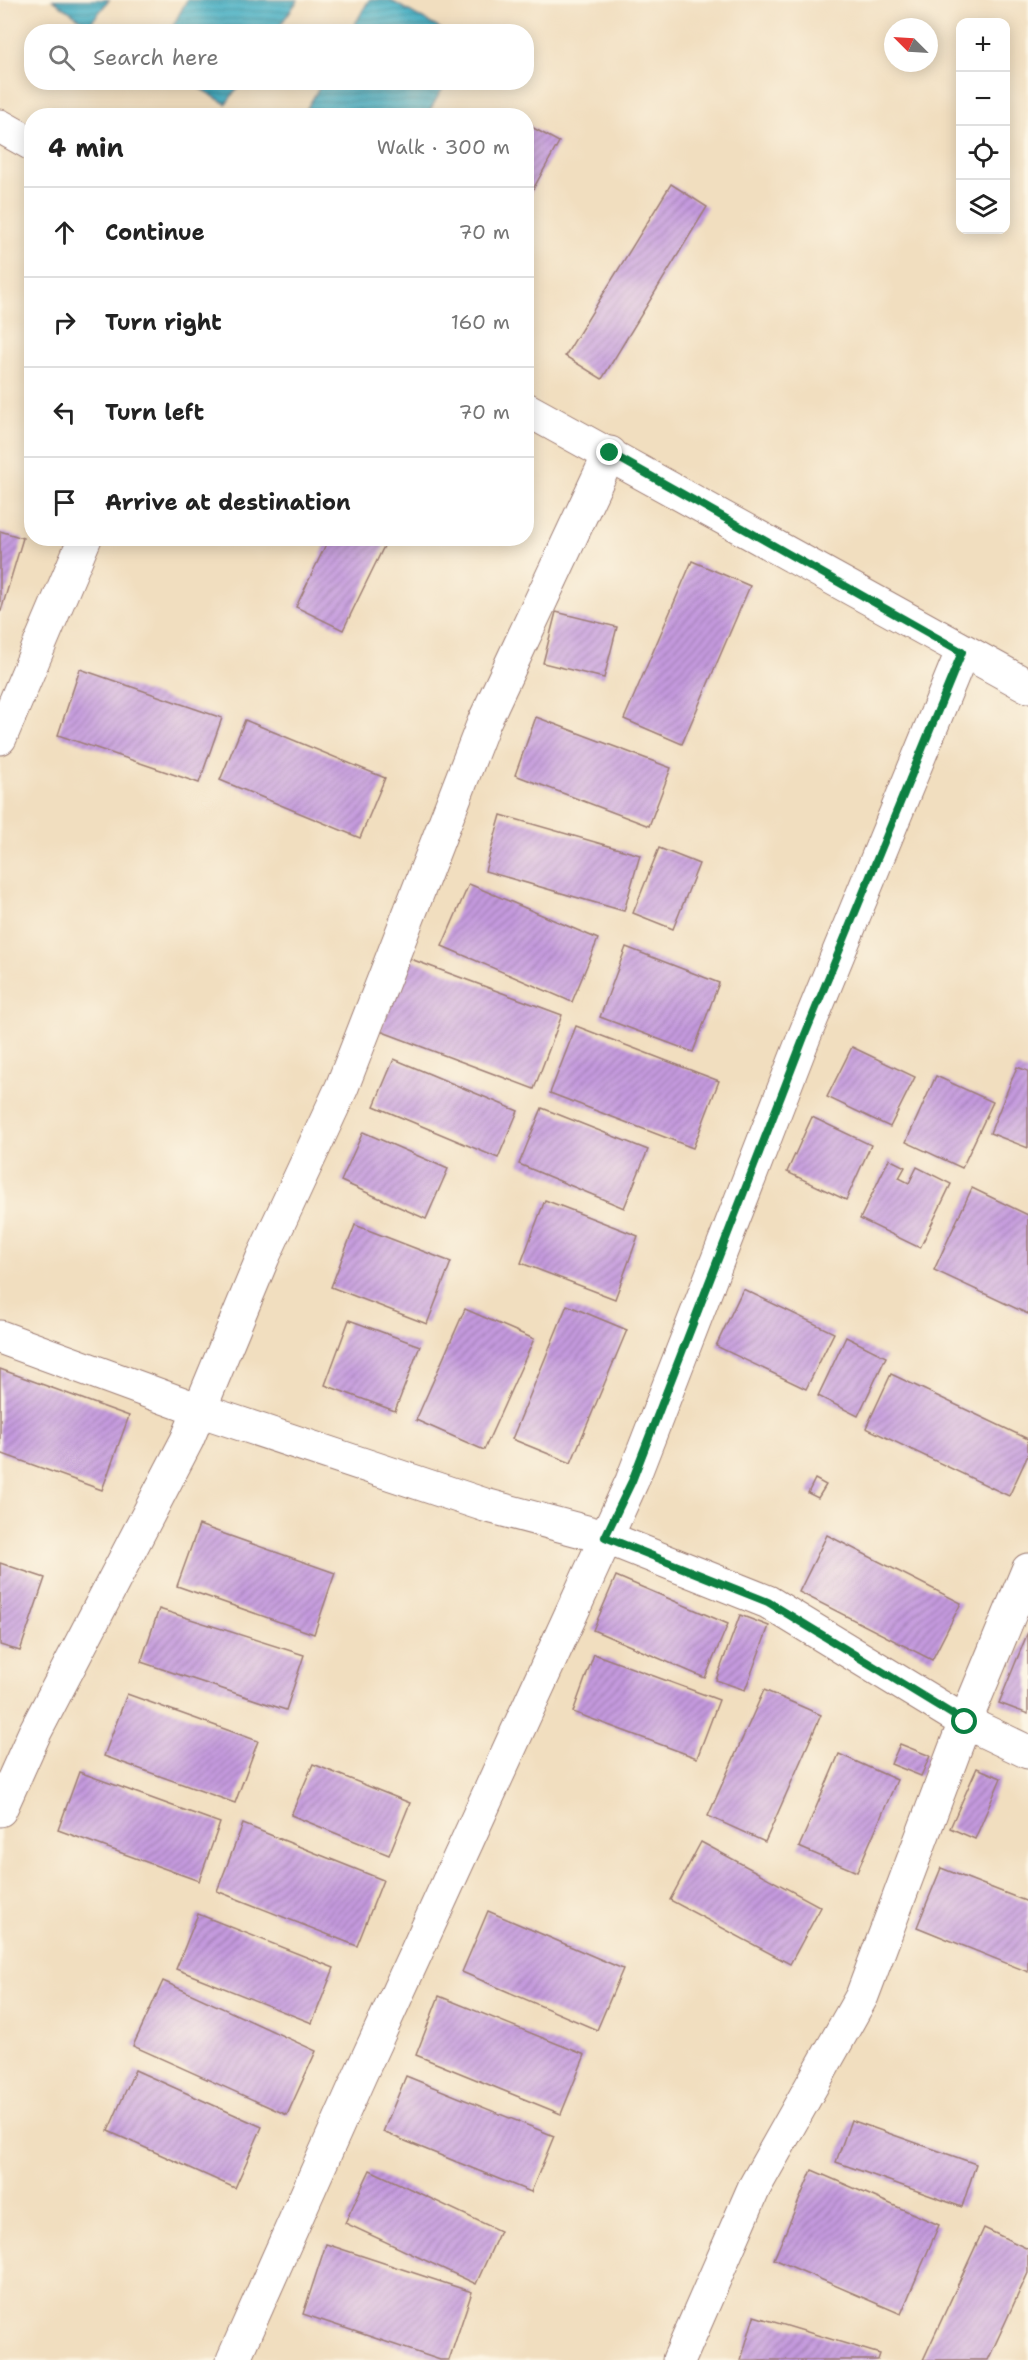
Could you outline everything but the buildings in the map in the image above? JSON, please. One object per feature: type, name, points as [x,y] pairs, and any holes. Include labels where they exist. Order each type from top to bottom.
[{"type":"street","points":[[0,126],[24,140]]},
{"type":"street","points":[[534,413],[610,453],[962,652],[1028,686]]},
{"type":"street","points":[[0,1810],[34,1732],[187,1440],[263,1257],[342,1087],[484,722],[610,453]]},
{"type":"street","points":[[0,738],[82,546]]},
{"type":"street","points":[[233,2360],[632,1481],[804,1037],[962,652]]},
{"type":"street","points":[[0,1337],[199,1410],[485,1505],[605,1537],[768,1602],[965,1722],[1028,1752]]},
{"type":"street","points":[[679,2360],[754,2188],[862,1996],[965,1722],[1028,1570]]},
{"type":"water","points":[[53,0],[109,0],[88,24]]},
{"type":"water","points":[[187,0],[298,0],[281,24],[174,24]]},
{"type":"water","points":[[369,0],[390,0],[432,24],[355,24]]},
{"type":"water","points":[[203,90],[236,90],[226,104]]},
{"type":"water","points":[[318,90],[442,90],[431,108],[307,108]]},
{"type":"route","points":[[610,453],[962,652],[804,1037],[632,1481],[605,1537],[768,1602],[965,1722]]}]
